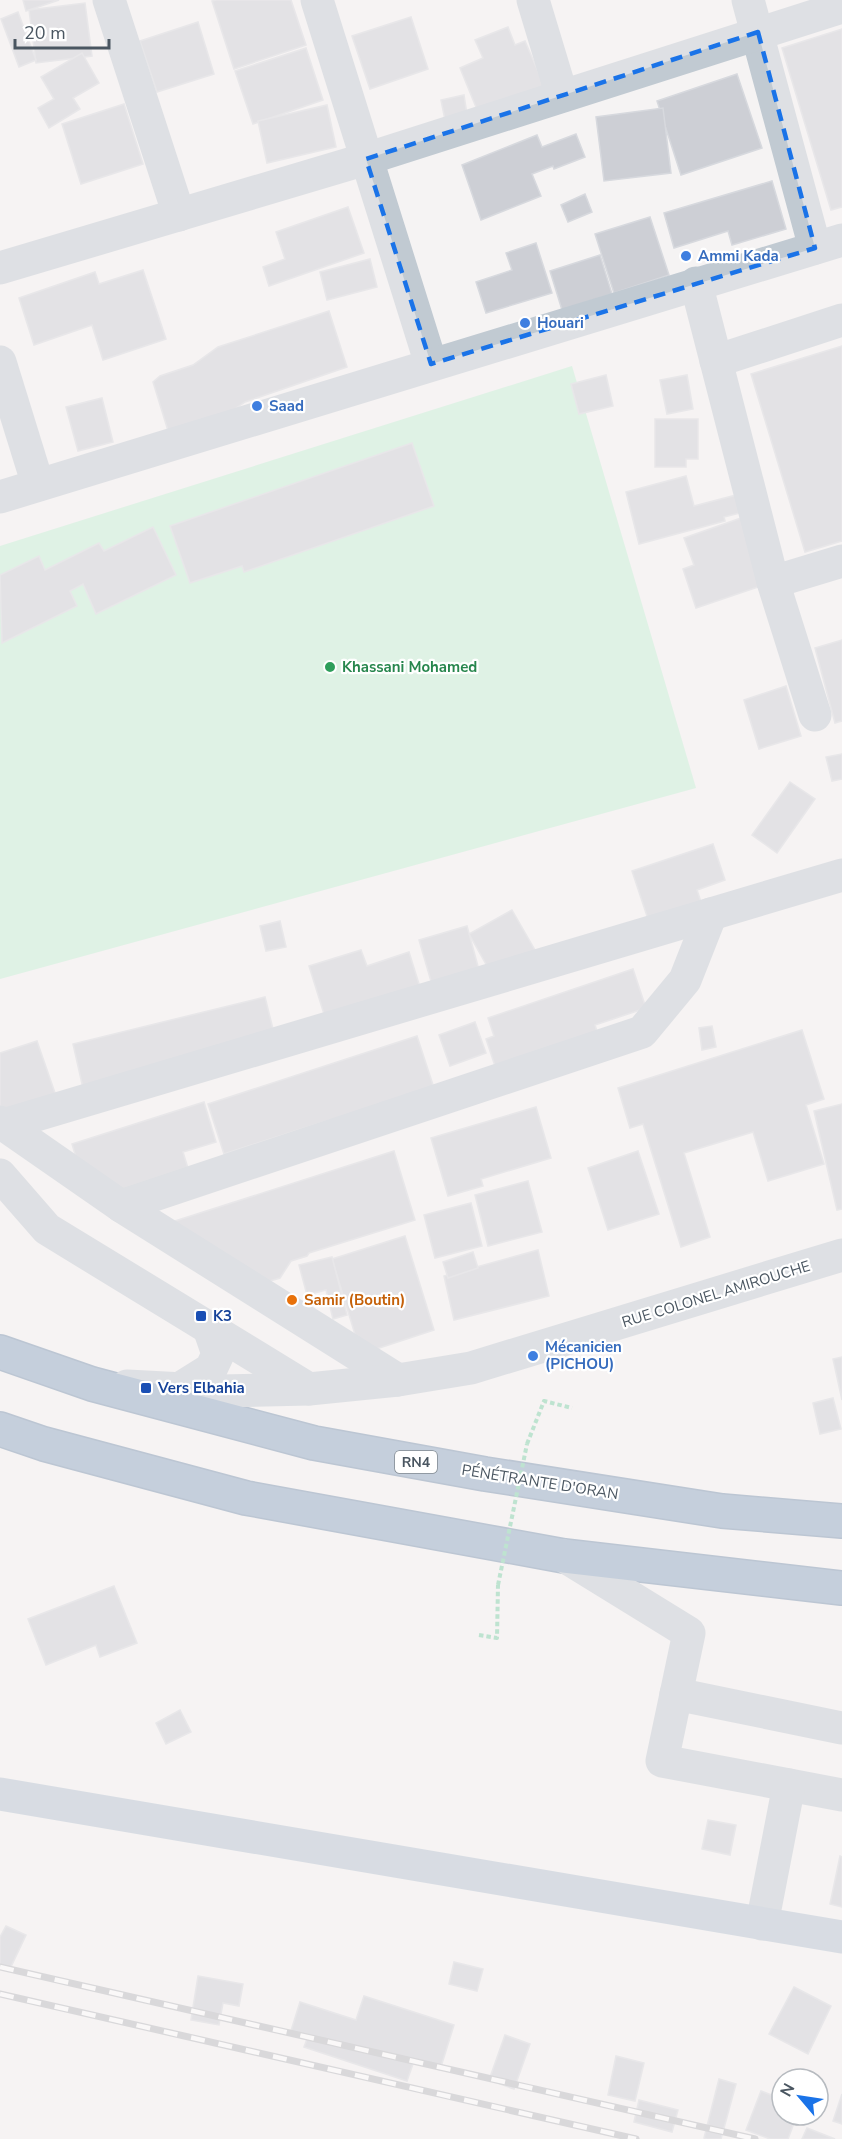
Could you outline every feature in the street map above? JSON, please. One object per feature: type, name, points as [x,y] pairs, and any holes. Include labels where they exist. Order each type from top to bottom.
[{"type":"highway","name":"PÉNÉTRANTE D'ORAN","points":[[0,1352],[92,1383],[314,1443],[485,1474],[722,1511],[842,1521]]},
{"type":"highway","points":[[0,1429],[44,1444],[246,1498],[564,1556],[842,1588]]},
{"type":"main road","points":[[0,1792],[56,1804],[842,1937]]},
{"type":"street","points":[[108,0],[179,215]]},
{"type":"street","points":[[317,0],[431,364]]},
{"type":"street","points":[[533,0],[562,96]]},
{"type":"street","points":[[0,497],[828,244],[748,0]]},
{"type":"street","points":[[0,268],[366,159],[842,7]]},
{"type":"street","points":[[696,283],[773,582],[815,715]]},
{"type":"street","points":[[716,361],[842,320]]},
{"type":"street","points":[[0,362],[38,485]]},
{"type":"street","points":[[773,582],[842,561]]},
{"type":"street","points":[[1,1124],[842,875]]},
{"type":"street","points":[[121,1206],[642,1032],[686,980],[711,914]]},
{"type":"street","points":[[1,1124],[121,1206],[398,1380]]},
{"type":"street","points":[[0,1175],[47,1229],[309,1389]]},
{"type":"street","name":"RUE COLONEL AMIROUCHE","points":[[92,1383],[221,1391],[309,1389],[398,1380],[471,1368],[842,1255]]},
{"type":"street","points":[[179,1389],[211,1369],[218,1354],[209,1328]]},
{"type":"street","points":[[564,1556],[689,1633],[662,1761],[842,1795]]},
{"type":"street","points":[[676,1694],[842,1728]]},
{"type":"street","points":[[762,1924],[789,1785]]},
{"type":"path","points":[[479,1635],[497,1638],[498,1585],[526,1444],[544,1401],[572,1408]]},
{"type":"highlighted area","points":[[758,32],[815,248],[431,364],[366,159]]},
{"type":"green space","name":"Khassani Mohamed","points":[[572,366],[696,788],[0,979],[0,546]]},
{"type":"building","points":[[23,0],[59,0],[26,11]]},
{"type":"building","points":[[291,0],[306,45],[234,69],[212,1]]},
{"type":"building","points":[[85,3],[92,56],[36,63],[29,10]]},
{"type":"building","points":[[18,12],[36,60],[19,67],[1,19]]},
{"type":"building","points":[[411,17],[428,69],[370,89],[352,36]]},
{"type":"building","points":[[198,22],[214,74],[157,92],[140,41]]},
{"type":"building","points":[[508,27],[515,45],[525,41],[546,90],[480,117],[460,68],[483,58],[475,40]]},
{"type":"building","points":[[842,29],[842,207],[831,210],[782,48]]},
{"type":"building","points":[[306,48],[323,100],[253,124],[235,71]]},
{"type":"building","points":[[82,53],[99,83],[73,98],[80,109],[49,128],[38,108],[54,99],[41,77]]},
{"type":"building","points":[[737,74],[762,148],[681,175],[657,101]]},
{"type":"building","points":[[464,95],[468,121],[446,125],[441,100]]},
{"type":"building","points":[[124,104],[143,164],[81,184],[62,124]]},
{"type":"building","points":[[327,105],[336,147],[267,163],[258,121]]},
{"type":"building","points":[[663,108],[671,173],[604,181],[596,117]]},
{"type":"building","points":[[576,134],[585,157],[554,169],[553,166],[532,174],[541,196],[481,220],[462,165],[537,135],[542,147]]},
{"type":"building","points":[[772,181],[786,229],[732,245],[728,231],[674,248],[664,213]]},
{"type":"building","points":[[585,194],[592,212],[568,222],[561,205]]},
{"type":"building","points":[[348,207],[364,253],[269,286],[263,267],[285,259],[276,232]]},
{"type":"building","points":[[650,217],[669,275],[614,293],[595,234]]},
{"type":"building","points":[[536,243],[552,293],[486,313],[476,282],[512,270],[506,253]]},
{"type":"building","points":[[600,255],[612,294],[562,310],[550,271]]},
{"type":"building","points":[[370,259],[377,287],[327,300],[320,272]]},
{"type":"building","points":[[143,270],[166,339],[103,360],[92,325],[34,345],[19,298],[95,272],[99,284]]},
{"type":"building","points":[[329,311],[347,367],[245,402],[225,416],[169,434],[153,382],[160,376],[193,365],[218,347]]},
{"type":"building","points":[[842,346],[842,541],[805,552],[751,374]]},
{"type":"building","points":[[606,375],[613,406],[579,414],[571,384]]},
{"type":"building","points":[[687,375],[693,409],[667,414],[660,380]]},
{"type":"building","points":[[102,398],[113,442],[78,451],[66,407]]},
{"type":"building","points":[[655,419],[698,419],[698,459],[686,459],[686,467],[655,467]]},
{"type":"building","points":[[412,443],[434,506],[244,572],[242,566],[190,583],[170,526]]},
{"type":"building","points":[[686,476],[694,506],[740,494],[744,512],[724,517],[725,521],[639,544],[626,492]]},
{"type":"building","points":[[741,518],[764,585],[696,608],[683,569],[694,565],[684,538]]},
{"type":"building","points":[[153,527],[176,575],[96,614],[83,584],[70,591],[77,606],[2,643],[0,575],[39,556],[45,570],[99,543],[104,551]]},
{"type":"building","points":[[842,640],[842,721],[835,723],[815,648]]},
{"type":"building","points":[[786,686],[801,736],[759,749],[744,700]]},
{"type":"building","points":[[842,754],[842,779],[832,781],[826,757]]},
{"type":"building","points":[[790,782],[815,799],[777,853],[752,835]]},
{"type":"building","points":[[713,844],[725,880],[697,890],[703,908],[650,925],[632,871]]},
{"type":"building","points":[[512,910],[539,957],[496,982],[469,934]]},
{"type":"building","points":[[280,921],[286,947],[266,951],[260,926]]},
{"type":"building","points":[[467,926],[482,981],[435,995],[419,940]]},
{"type":"building","points":[[361,950],[367,966],[409,952],[424,1000],[329,1030],[309,966]]},
{"type":"building","points":[[633,969],[646,1008],[595,1025],[601,1044],[499,1078],[486,1039],[494,1036],[488,1018]]},
{"type":"building","points":[[265,997],[278,1049],[85,1097],[73,1044]]},
{"type":"building","points":[[475,1022],[486,1053],[450,1066],[439,1035]]},
{"type":"building","points":[[712,1026],[716,1047],[702,1050],[699,1028]]},
{"type":"building","points":[[802,1030],[824,1099],[806,1105],[824,1164],[768,1181],[753,1132],[684,1153],[710,1237],[681,1247],[643,1124],[630,1128],[618,1088]]},
{"type":"building","points":[[417,1036],[435,1091],[323,1122],[224,1154],[208,1104]]},
{"type":"building","points":[[37,1041],[62,1113],[0,1121],[0,1053]]},
{"type":"building","points":[[204,1102],[216,1142],[183,1152],[191,1178],[122,1200],[87,1194],[72,1144]]},
{"type":"building","points":[[842,1104],[842,1209],[837,1210],[814,1111]]},
{"type":"building","points":[[536,1107],[551,1158],[481,1179],[483,1186],[448,1196],[431,1138]]},
{"type":"building","points":[[394,1151],[415,1220],[309,1253],[307,1256],[291,1261],[280,1278],[243,1289],[153,1228]]},
{"type":"building","points":[[638,1151],[659,1214],[608,1230],[588,1168]]},
{"type":"building","points":[[528,1181],[542,1232],[488,1246],[475,1195]]},
{"type":"building","points":[[471,1203],[482,1246],[435,1258],[424,1215]]},
{"type":"building","points":[[405,1236],[434,1330],[361,1354],[332,1259]]},
{"type":"building","points":[[538,1250],[549,1296],[454,1320],[444,1276]]},
{"type":"building","points":[[473,1252],[478,1268],[448,1278],[443,1262]]},
{"type":"building","points":[[332,1257],[347,1315],[333,1319],[326,1290],[307,1295],[299,1265]]},
{"type":"building","points":[[842,1357],[842,1400],[833,1359]]},
{"type":"building","points":[[833,1398],[841,1429],[820,1434],[813,1403]]},
{"type":"building","points":[[114,1586],[137,1643],[100,1657],[96,1645],[46,1665],[28,1619]]},
{"type":"building","points":[[180,1710],[191,1732],[166,1744],[156,1723]]},
{"type":"building","points":[[708,1820],[736,1825],[730,1855],[702,1849]]},
{"type":"building","points":[[840,1856],[842,1857],[842,1907],[830,1904]]},
{"type":"building","points":[[6,1926],[26,1935],[9,1971],[0,1967],[0,1937]]},
{"type":"building","points":[[454,1962],[483,1969],[477,1991],[449,1984]]},
{"type":"building","points":[[198,1976],[243,1984],[239,2006],[223,2003],[219,2025],[191,2020]]},
{"type":"building","points":[[794,1987],[831,2006],[808,2054],[769,2034]]},
{"type":"building","points":[[364,1996],[454,2025],[440,2070],[414,2061],[407,2081],[304,2047],[307,2039],[290,2034],[300,2002],[356,2020]]},
{"type":"building","points":[[505,2035],[530,2044],[514,2089],[489,2080]]},
{"type":"building","points":[[616,2056],[644,2063],[635,2101],[608,2095]]},
{"type":"building","points":[[719,2079],[736,2084],[721,2139],[707,2139],[704,2138]]},
{"type":"building","points":[[761,2091],[770,2094],[770,2127],[792,2127],[788,2139],[770,2139],[746,2130]]},
{"type":"building","points":[[842,2094],[842,2124],[833,2121]]},
{"type":"building","points":[[639,2100],[678,2110],[672,2132],[634,2122]]},
{"type":"building","points":[[807,2128],[835,2139],[802,2139]]},
{"type":"railway","points":[[0,1967],[755,2139]]},
{"type":"railway","points":[[0,1994],[636,2139]]},
{"type":"place","name":"Ammi Kada","points":[[686,256]]},
{"type":"place","name":"Houari","points":[[525,323]]},
{"type":"place","name":"Saad","points":[[257,406]]},
{"type":"place","name":"Khassani Mohamed","points":[[330,667]]},
{"type":"place","name":"Samir (Boutin)","points":[[292,1300]]},
{"type":"place","name":"K3","points":[[201,1316]]},
{"type":"place","name":"Mécanicien (PICHOU)","points":[[533,1356]]},
{"type":"place","name":"Vers Elbahia","points":[[146,1388]]}]
